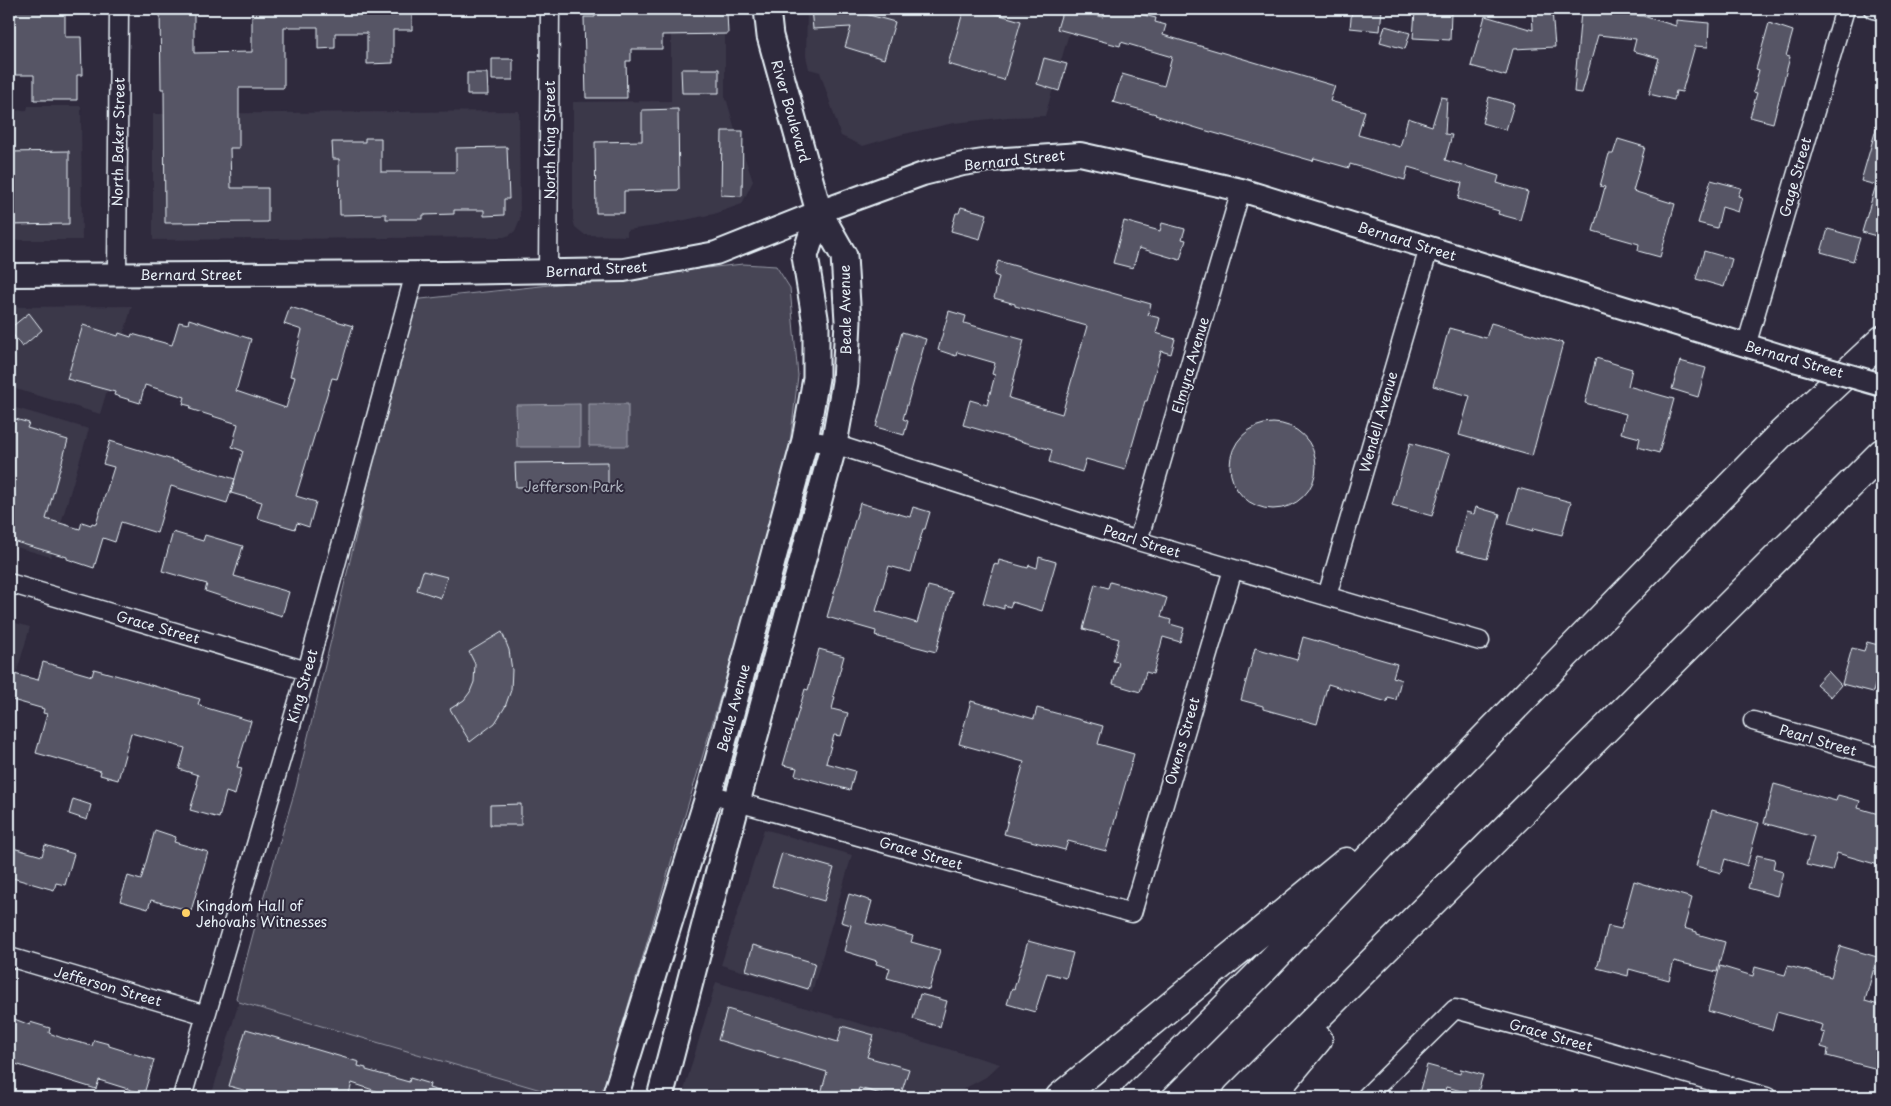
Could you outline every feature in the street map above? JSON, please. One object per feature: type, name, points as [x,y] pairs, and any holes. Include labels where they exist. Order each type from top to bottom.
[{"type":"highway","points":[[1136,1097],[1259,974],[1438,786],[1778,437],[1882,340]]},
{"type":"highway","points":[[1237,1097],[1882,453]]},
{"type":"highway","points":[[1060,1097],[1438,786]]},
{"type":"highway","points":[[1270,1097],[1418,918]]},
{"type":"main road","name":"River Boulevard","points":[[767,9],[770,36],[819,212]]},
{"type":"main road","name":"Beale Avenue","points":[[615,1097],[710,794],[805,440],[816,378],[816,324],[805,256],[819,212]]},
{"type":"main road","name":"Beale Avenue","points":[[660,1097],[737,802],[834,444],[845,382],[848,321],[844,256],[819,212]]},
{"type":"street","name":"North Baker Street","points":[[117,275],[120,9]]},
{"type":"street","name":"North King Street","points":[[548,272],[550,9]]},
{"type":"street","name":"Gage Street","points":[[1746,346],[1844,9]]},
{"type":"street","points":[[1873,9],[1882,11]]},
{"type":"street","name":"Bernard Street","points":[[9,275],[624,270],[716,253],[819,212],[923,174],[963,164],[1022,157],[1080,154],[1241,190],[1746,346],[1882,385]]},
{"type":"street","name":"Elmyra Avenue","points":[[1138,541],[1241,190]]},
{"type":"street","name":"Wendell Avenue","points":[[1327,596],[1429,248]]},
{"type":"street","name":"King Street","points":[[182,1097],[307,671],[415,273]]},
{"type":"street","name":"Pearl Street","points":[[805,440],[834,444],[1138,541],[1480,641]]},
{"type":"street","name":"Owens Street","points":[[1132,912],[1233,569]]},
{"type":"street","name":"Grace Street","points":[[9,583],[307,671]]},
{"type":"street","name":"Pearl Street","points":[[1753,721],[1882,758]]},
{"type":"street","name":"Grace Street","points":[[710,794],[1132,912]]},
{"type":"street","name":"Jefferson Street","points":[[9,957],[206,1015]]},
{"type":"street","name":"Grace Street","points":[[1366,1097],[1455,1009],[1767,1097]]},
{"type":"shaded area","points":[[671,9],[725,9],[725,100],[727,101],[753,181],[742,204],[714,214],[627,230],[627,236],[585,235],[575,227],[573,220],[573,102],[671,101]]},
{"type":"shaded area","points":[[807,9],[1076,9],[1045,116],[1008,117],[954,123],[900,135],[863,146],[841,136],[820,72],[809,69],[806,56]]},
{"type":"shaded area","points":[[28,106],[81,106],[82,240],[9,240],[9,111],[27,110]]},
{"type":"shaded area","points":[[519,111],[520,219],[515,231],[510,235],[504,237],[153,240],[153,114]]},
{"type":"shaded area","points":[[132,306],[100,414],[9,387],[9,307]]},
{"type":"shaded area","points":[[9,406],[89,429],[51,557],[9,545]]},
{"type":"shaded area","points":[[9,621],[30,627],[9,699]]},
{"type":"shaded area","points":[[764,829],[852,855],[812,992],[721,965]]},
{"type":"shaded area","points":[[716,982],[1000,1064],[986,1077],[949,1097],[682,1097]]},
{"type":"shaded area","points":[[240,998],[585,1097],[211,1097]]},
{"type":"green space","name":"Jefferson Park","points":[[743,264],[776,266],[790,288],[798,376],[786,476],[601,1097],[565,1097],[239,1002],[236,998],[296,787],[412,300]]},
{"type":"water","points":[[580,404],[580,447],[517,447],[516,405]]},
{"type":"water","points":[[589,404],[628,404],[628,446],[589,446]]},
{"type":"building","points":[[9,9],[65,9],[65,37],[81,37],[82,75],[77,75],[77,100],[34,100],[34,75],[9,75]]},
{"type":"building","points":[[160,9],[194,9],[194,53],[252,52],[252,9],[412,9],[412,30],[393,30],[393,63],[367,64],[367,33],[335,33],[335,48],[318,49],[318,27],[284,27],[284,88],[239,88],[239,148],[230,148],[231,188],[268,188],[268,222],[165,223],[164,89],[161,89]]},
{"type":"building","points":[[595,9],[665,9],[665,12],[727,12],[728,34],[662,35],[662,49],[631,49],[631,61],[626,61],[627,98],[586,98],[584,17],[595,17]]},
{"type":"building","points":[[811,9],[847,9],[895,22],[884,59],[845,47],[851,27],[813,29]]},
{"type":"building","points":[[964,9],[979,9],[1021,21],[1004,80],[948,64]]},
{"type":"building","points":[[1063,9],[1072,9],[1103,17],[1106,9],[1119,9],[1156,18],[1155,22],[1166,25],[1163,35],[1335,86],[1330,101],[1365,111],[1358,135],[1400,147],[1408,118],[1432,126],[1441,97],[1447,98],[1445,134],[1452,135],[1445,160],[1499,176],[1497,183],[1528,192],[1520,220],[1498,214],[1499,211],[1458,199],[1462,183],[1408,167],[1405,180],[1350,164],[1349,168],[1314,158],[1313,161],[1113,102],[1122,74],[1164,86],[1172,57],[1121,42],[1120,46],[1057,29]]},
{"type":"building","points":[[1352,9],[1382,9],[1380,31],[1350,28]]},
{"type":"building","points":[[1552,10],[1555,47],[1513,49],[1506,76],[1471,66],[1485,16],[1533,30],[1532,12]]},
{"type":"building","points":[[1415,11],[1451,13],[1450,40],[1413,38]]},
{"type":"building","points":[[1581,11],[1643,16],[1676,26],[1676,20],[1709,23],[1708,47],[1695,46],[1682,92],[1676,91],[1674,100],[1649,94],[1659,58],[1633,51],[1636,39],[1598,35],[1582,93],[1574,92]]},
{"type":"building","points":[[1769,23],[1793,31],[1786,56],[1790,57],[1773,123],[1750,117],[1757,93],[1753,92],[1759,70],[1756,69]]},
{"type":"building","points":[[1385,26],[1410,33],[1405,49],[1380,42]]},
{"type":"building","points":[[1044,58],[1067,64],[1059,91],[1037,84]]},
{"type":"building","points":[[492,59],[513,59],[513,80],[492,80]]},
{"type":"building","points":[[681,69],[719,69],[719,93],[682,93]]},
{"type":"building","points":[[467,73],[487,73],[488,95],[467,95]]},
{"type":"building","points":[[1489,97],[1514,104],[1506,130],[1482,123]]},
{"type":"building","points":[[678,109],[679,190],[624,191],[624,213],[596,213],[595,142],[642,141],[642,110]]},
{"type":"building","points":[[1878,122],[1882,123],[1882,228],[1880,237],[1862,232],[1876,185],[1861,181]]},
{"type":"building","points":[[722,131],[743,131],[742,196],[721,195]]},
{"type":"building","points":[[365,138],[381,138],[381,172],[456,172],[456,148],[507,147],[509,199],[504,199],[504,215],[484,216],[484,210],[454,210],[454,214],[423,215],[423,219],[386,219],[386,214],[340,215],[339,159],[333,159],[332,142],[365,142]]},
{"type":"building","points":[[1618,139],[1645,147],[1633,191],[1675,204],[1660,257],[1638,251],[1639,244],[1593,231],[1605,187],[1600,186],[1609,154],[1613,154]]},
{"type":"building","points":[[69,151],[69,224],[9,225],[9,152]]},
{"type":"building","points":[[1711,180],[1741,188],[1738,196],[1742,197],[1738,212],[1722,207],[1717,228],[1698,223]]},
{"type":"building","points":[[961,207],[987,214],[980,239],[951,231],[956,213],[959,213]]},
{"type":"building","points":[[1124,221],[1160,231],[1162,223],[1185,229],[1182,239],[1186,240],[1180,260],[1139,248],[1133,268],[1113,263]]},
{"type":"building","points":[[1828,229],[1860,238],[1853,261],[1821,252]]},
{"type":"building","points":[[1704,251],[1732,259],[1724,287],[1696,279]]},
{"type":"building","points":[[998,261],[1151,304],[1148,315],[1160,318],[1156,333],[1175,339],[1171,354],[1161,351],[1125,470],[1086,459],[1082,472],[1049,462],[1052,450],[963,425],[970,400],[987,405],[995,375],[992,374],[995,363],[957,352],[956,356],[938,350],[949,311],[966,316],[964,323],[1024,340],[1009,398],[1062,414],[1087,326],[1015,306],[1015,304],[994,298],[999,277],[994,275]]},
{"type":"building","points":[[290,307],[353,326],[337,379],[332,378],[296,496],[316,502],[309,527],[297,523],[295,529],[257,518],[262,502],[231,493],[243,451],[232,447],[238,424],[190,409],[191,406],[183,404],[185,397],[145,385],[140,403],[114,395],[115,392],[67,379],[83,325],[118,336],[119,333],[131,337],[132,334],[172,345],[179,322],[188,324],[189,319],[251,339],[236,391],[286,408],[295,377],[290,376],[302,330],[284,324]]},
{"type":"building","points":[[29,313],[42,330],[22,347],[9,329]]},
{"type":"building","points":[[1491,323],[1563,343],[1532,456],[1459,435],[1470,396],[1433,386],[1449,328],[1486,338]]},
{"type":"building","points":[[902,332],[926,339],[903,419],[908,421],[904,435],[876,427]]},
{"type":"building","points":[[1596,358],[1632,369],[1628,386],[1674,399],[1659,453],[1638,447],[1640,438],[1621,433],[1626,414],[1585,403]]},
{"type":"building","points":[[1680,361],[1706,368],[1698,397],[1672,389]]},
{"type":"building","points":[[9,417],[29,423],[27,428],[68,440],[46,519],[80,529],[82,522],[91,525],[92,523],[96,524],[114,467],[103,464],[110,441],[235,479],[227,503],[171,486],[157,533],[121,522],[115,542],[103,538],[94,568],[67,559],[67,557],[9,540]]},
{"type":"building","points":[[1265,423],[1281,423],[1290,426],[1304,435],[1313,449],[1316,466],[1313,483],[1304,497],[1290,506],[1281,509],[1265,509],[1249,502],[1237,490],[1230,474],[1230,458],[1237,442],[1249,430]]},
{"type":"building","points":[[1410,443],[1450,454],[1432,516],[1392,505]]},
{"type":"building","points":[[608,462],[608,486],[516,487],[515,463]]},
{"type":"building","points":[[1518,488],[1571,502],[1562,535],[1534,528],[1533,531],[1508,524]]},
{"type":"building","points":[[860,503],[910,517],[913,507],[930,512],[925,529],[923,529],[911,572],[889,566],[876,611],[917,623],[928,586],[952,592],[936,652],[875,636],[876,631],[827,617]]},
{"type":"building","points":[[1476,507],[1500,514],[1487,559],[1456,551],[1466,512],[1474,514]]},
{"type":"building","points":[[173,532],[203,541],[205,535],[243,546],[234,576],[289,592],[282,616],[205,591],[207,584],[162,571]]},
{"type":"building","points":[[1039,557],[1056,562],[1042,611],[1012,602],[1010,607],[1004,605],[1004,609],[983,603],[994,564],[998,565],[999,560],[1028,568],[1029,565],[1037,568]]},
{"type":"building","points":[[423,571],[447,577],[441,598],[417,590]]},
{"type":"building","points":[[1110,582],[1167,598],[1161,617],[1171,620],[1170,624],[1184,628],[1180,642],[1163,637],[1153,674],[1146,672],[1140,692],[1113,684],[1119,662],[1113,661],[1119,639],[1083,629],[1095,584],[1108,588]]},
{"type":"building","points":[[502,632],[509,650],[512,670],[511,690],[505,707],[495,723],[470,742],[450,709],[464,700],[474,682],[475,664],[469,652]]},
{"type":"building","points":[[1303,637],[1397,664],[1393,677],[1401,680],[1396,700],[1388,698],[1387,702],[1328,684],[1317,724],[1263,709],[1263,706],[1241,700],[1255,648],[1297,660]]},
{"type":"building","points":[[1867,642],[1882,646],[1882,660],[1873,692],[1842,684],[1852,648],[1864,651]]},
{"type":"building","points":[[819,649],[844,656],[833,696],[835,697],[832,709],[848,713],[841,736],[834,735],[826,763],[855,771],[850,790],[795,775],[797,768],[783,765],[805,689],[808,690]]},
{"type":"building","points":[[43,662],[92,676],[94,669],[200,699],[198,704],[200,706],[251,721],[237,767],[242,768],[235,795],[226,792],[219,818],[190,810],[198,784],[196,783],[198,775],[179,769],[185,748],[131,733],[118,780],[100,775],[101,771],[36,753],[47,714],[43,713],[44,709],[9,699],[9,675],[13,677],[14,674],[38,680]]},
{"type":"building","points":[[1828,671],[1841,685],[1831,697],[1816,684]]},
{"type":"building","points":[[971,701],[1034,719],[1037,708],[1103,726],[1098,744],[1134,754],[1106,851],[1068,841],[1065,850],[1004,834],[1024,762],[959,744]]},
{"type":"building","points":[[1774,784],[1836,801],[1838,795],[1860,801],[1858,808],[1882,815],[1882,866],[1837,853],[1832,871],[1806,865],[1814,837],[1764,823]]},
{"type":"building","points":[[73,799],[91,805],[87,820],[69,814]]},
{"type":"building","points":[[521,804],[521,825],[490,825],[490,805]]},
{"type":"building","points":[[1712,810],[1759,823],[1747,866],[1725,859],[1721,873],[1696,866]]},
{"type":"building","points":[[155,830],[176,837],[174,842],[208,852],[191,911],[151,900],[148,909],[120,901],[128,876],[141,880]]},
{"type":"building","points":[[45,845],[74,854],[65,885],[56,883],[54,890],[9,877],[9,847],[42,856]]},
{"type":"building","points":[[782,853],[834,868],[824,901],[772,886]]},
{"type":"building","points":[[1757,855],[1775,859],[1773,869],[1783,872],[1777,896],[1748,888]]},
{"type":"building","points":[[1634,881],[1692,898],[1684,928],[1725,942],[1717,972],[1674,961],[1669,980],[1629,969],[1628,976],[1597,968],[1608,926],[1621,929]]},
{"type":"building","points":[[849,894],[872,901],[866,923],[913,936],[911,942],[940,950],[929,990],[887,978],[890,968],[876,964],[877,961],[844,951],[851,925],[841,922]]},
{"type":"building","points":[[1028,941],[1073,953],[1066,978],[1047,973],[1035,1012],[1007,1004],[1012,988],[1014,989]]},
{"type":"building","points":[[753,945],[815,963],[808,989],[746,970]]},
{"type":"building","points":[[1840,946],[1877,957],[1865,1001],[1882,1006],[1882,1070],[1827,1056],[1828,1049],[1821,1047],[1825,1033],[1821,1032],[1823,1025],[1777,1012],[1772,1030],[1708,1011],[1720,966],[1753,976],[1755,967],[1785,975],[1788,966],[1831,977]]},
{"type":"building","points":[[920,994],[947,1001],[940,1027],[913,1019]]},
{"type":"building","points":[[727,1009],[838,1042],[842,1026],[874,1035],[867,1057],[909,1069],[900,1097],[892,1097],[859,1088],[856,1097],[820,1097],[827,1072],[718,1040]]},
{"type":"building","points":[[9,1017],[30,1025],[30,1022],[50,1028],[49,1033],[62,1038],[92,1046],[94,1040],[154,1060],[144,1094],[99,1080],[96,1089],[9,1062]]},
{"type":"building","points":[[246,1029],[359,1062],[358,1066],[366,1068],[366,1070],[409,1082],[410,1078],[430,1084],[429,1088],[445,1093],[445,1097],[380,1097],[382,1093],[352,1083],[348,1097],[268,1097],[229,1086]]},
{"type":"building","points":[[1427,1065],[1460,1074],[1461,1069],[1483,1075],[1477,1095],[1446,1087],[1443,1097],[1418,1097]]},
{"type":"place","name":"Kingdom Hall of Jehovahs Witnesses","points":[[186,913]]}]
